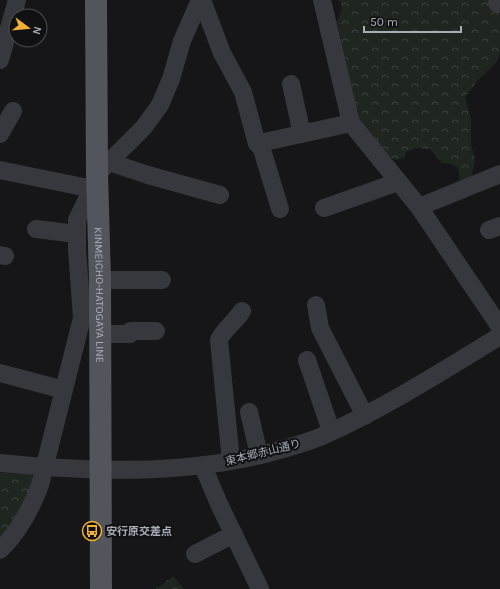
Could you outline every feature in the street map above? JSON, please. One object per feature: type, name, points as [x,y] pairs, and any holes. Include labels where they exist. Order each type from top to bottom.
[{"type":"main road","name":"KINMEICHO-HATOGAYA LINE","points":[[96,0],[100,280],[93,323],[100,470],[101,589]]},
{"type":"street","points":[[0,60],[5,22],[17,0]]},
{"type":"street","points":[[0,550],[10,541],[31,508],[40,484],[64,390],[93,323],[77,249],[77,220],[99,179],[144,127],[160,105],[171,79],[182,41],[201,0]]},
{"type":"street","points":[[201,0],[222,53],[243,92],[257,144],[351,123]]},
{"type":"street","points":[[322,0],[351,123],[419,207],[500,327]]},
{"type":"street","points":[[498,0],[497,3],[500,4]]},
{"type":"street","points":[[291,84],[302,134]]},
{"type":"street","points":[[0,134],[13,111]]},
{"type":"street","points":[[260,143],[280,209]]},
{"type":"street","points":[[0,170],[99,179],[148,175],[220,195]]},
{"type":"street","points":[[419,207],[500,174]]},
{"type":"street","points":[[324,208],[398,182]]},
{"type":"street","points":[[36,229],[77,234]]},
{"type":"street","points":[[100,280],[162,280]]},
{"type":"street","points":[[316,305],[320,328],[365,416]]},
{"type":"street","points":[[231,461],[219,340],[222,334],[236,320],[242,311]]},
{"type":"street","points":[[93,323],[130,334],[132,331],[156,331]]},
{"type":"street","name":"東本郷赤山通り","points":[[0,463],[44,468],[100,470],[203,466],[287,448],[319,437],[365,416],[500,336]]},
{"type":"street","points":[[308,360],[331,431]]},
{"type":"street","points":[[0,373],[64,390]]},
{"type":"street","points":[[249,412],[258,455]]},
{"type":"street","points":[[203,466],[219,504],[260,589]]},
{"type":"street","points":[[195,554],[234,534]]},
{"type":"green space","points":[[339,0],[500,0],[500,54],[496,63],[479,79],[465,97],[471,119],[471,145],[475,159],[471,179],[460,181],[458,168],[452,164],[442,163],[430,149],[416,148],[406,152],[405,157],[396,160],[386,155],[357,116],[337,23],[342,8]]},
{"type":"green space","points":[[0,473],[31,475],[34,483],[0,546]]},
{"type":"green space","points":[[173,576],[184,589],[156,589]]},
{"type":"place","name":"安行原交差点","points":[[92,531]]}]
